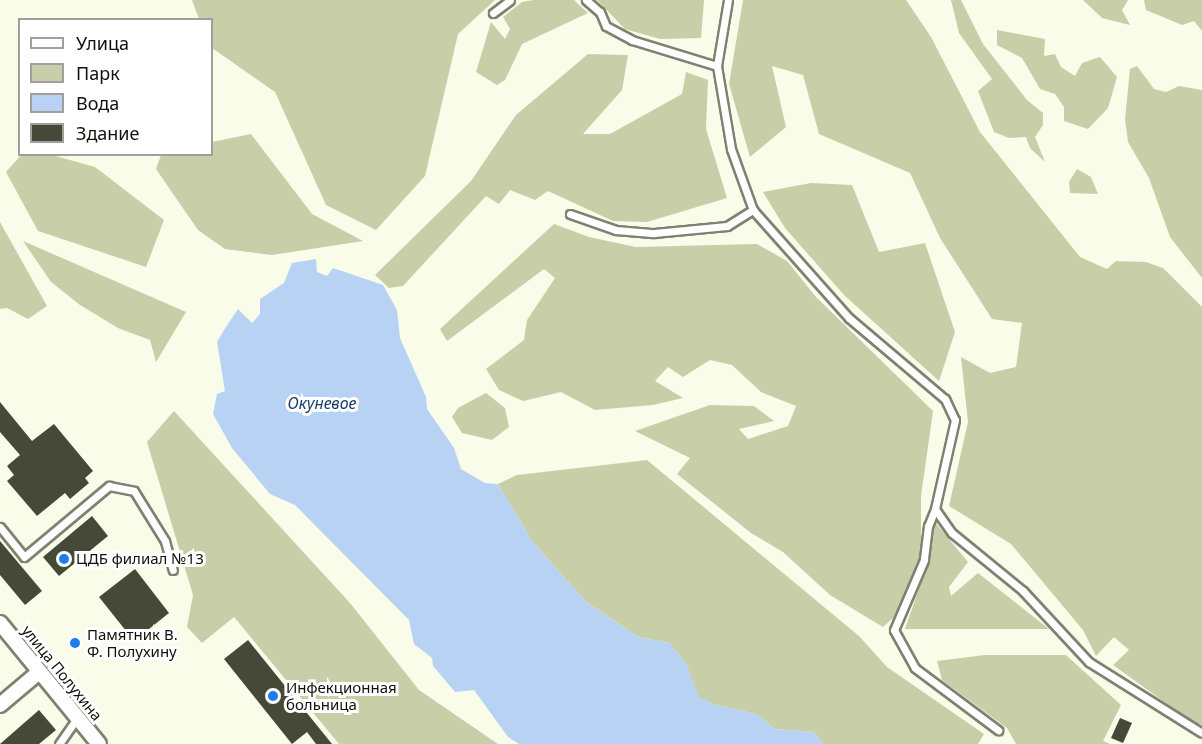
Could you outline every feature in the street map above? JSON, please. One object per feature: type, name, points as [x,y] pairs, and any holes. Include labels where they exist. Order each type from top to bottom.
[{"type":"street","name":"улица Полухина","points":[[2,628],[99,744]]},
{"type":"street","points":[[0,705],[39,672]]},
{"type":"lane","points":[[494,13],[510,0]]},
{"type":"lane","points":[[586,0],[600,12],[606,26],[632,40],[717,66]]},
{"type":"lane","points":[[728,0],[717,66],[731,150],[753,210],[849,318],[945,399],[955,420],[935,509],[928,526],[924,561],[894,630],[915,668],[998,730]]},
{"type":"lane","points":[[570,214],[616,230],[654,233],[727,226],[753,210]]},
{"type":"lane","points":[[0,527],[24,557],[109,486],[134,491],[165,541],[173,570]]},
{"type":"lane","points":[[935,509],[952,532],[1023,591],[1089,662],[1202,733]]},
{"type":"lane","points":[[59,744],[77,718]]},
{"type":"green space","points":[[192,0],[495,0],[458,34],[425,176],[376,230],[326,205],[275,92],[213,49],[213,18],[199,18]]},
{"type":"green space","points":[[574,0],[588,13],[522,44],[505,80],[497,85],[476,72],[491,22],[505,39],[510,29],[503,17],[522,2]]},
{"type":"green space","points":[[597,0],[704,0],[701,38],[660,39],[625,29]]},
{"type":"green space","points":[[743,0],[906,0],[931,37],[980,132],[1080,257],[1107,269],[1116,261],[1146,262],[1163,268],[1202,307],[1202,725],[1188,719],[1113,665],[1129,650],[1114,637],[1096,656],[1083,630],[1011,544],[949,506],[968,422],[961,357],[990,373],[1016,367],[1022,323],[992,319],[940,238],[910,173],[819,134],[803,75],[772,66],[786,127],[750,157],[729,84]]},
{"type":"green space","points":[[951,0],[961,0],[983,44],[1027,100],[1043,113],[1043,125],[1035,137],[1045,162],[1030,148],[1026,137],[1009,138],[994,132],[978,91],[992,79],[959,33]]},
{"type":"green space","points":[[1083,0],[1128,0],[1122,10],[1130,25],[1102,18]]},
{"type":"green space","points":[[1144,0],[1202,0],[1202,31],[1194,21],[1182,25],[1146,10]]},
{"type":"green space","points":[[997,30],[1045,39],[1044,56],[1055,54],[1061,67],[1075,76],[1082,63],[1100,57],[1117,77],[1108,108],[1088,129],[1064,121],[1064,107],[1055,94],[1040,89],[1022,58],[997,45]]},
{"type":"green space","points":[[588,54],[628,55],[622,90],[583,134],[610,134],[682,94],[686,72],[708,80],[706,129],[727,198],[647,222],[613,221],[548,191],[535,200],[510,190],[499,204],[486,196],[403,286],[389,288],[375,275],[471,181],[516,115]]},
{"type":"green space","points":[[1137,66],[1154,89],[1166,92],[1179,86],[1202,90],[1202,278],[1170,237],[1149,178],[1128,142],[1125,119],[1130,69]]},
{"type":"green space","points":[[251,134],[312,214],[363,241],[272,255],[225,249],[198,230],[156,169],[161,156],[213,156],[213,142]]},
{"type":"green space","points":[[20,156],[56,156],[95,167],[164,220],[146,267],[38,231],[6,172]]},
{"type":"green space","points":[[1077,169],[1091,177],[1098,194],[1070,193],[1069,182]]},
{"type":"green space","points":[[811,183],[852,185],[879,252],[925,243],[955,332],[939,381],[844,295],[785,228],[763,192]]},
{"type":"green space","points":[[0,222],[47,306],[28,319],[7,308],[0,309]]},
{"type":"green space","points":[[554,224],[589,237],[636,247],[757,244],[787,261],[816,297],[933,411],[921,496],[921,560],[903,609],[883,627],[830,595],[783,552],[751,533],[677,474],[690,458],[635,431],[710,405],[754,406],[774,421],[739,429],[748,439],[788,426],[796,406],[761,392],[732,365],[710,360],[683,377],[668,367],[655,381],[683,398],[653,405],[595,410],[561,392],[523,401],[499,390],[486,369],[524,340],[527,320],[555,278],[544,269],[447,341],[440,329]]},
{"type":"green space","points":[[23,241],[186,312],[156,362],[150,340],[118,328],[80,305],[51,282]]},
{"type":"green space","points":[[486,393],[505,408],[509,427],[492,440],[462,433],[452,417],[458,408]]},
{"type":"green space","points":[[174,411],[350,603],[419,690],[498,744],[339,744],[234,617],[202,643],[187,627],[193,595],[147,442]]},
{"type":"green space","points":[[647,460],[859,636],[887,667],[984,734],[978,744],[823,744],[814,732],[775,729],[756,714],[715,705],[698,697],[686,663],[669,643],[638,637],[585,601],[532,541],[498,484],[517,475]]},
{"type":"green space","points":[[935,522],[968,562],[949,587],[951,596],[978,573],[1049,629],[905,629],[928,562]]},
{"type":"green space","points":[[985,655],[1066,655],[1121,705],[1103,741],[1110,744],[1016,744],[1007,728],[942,680],[937,661]]},
{"type":"water","name":"Окуневое","points":[[316,259],[317,272],[327,276],[333,268],[383,285],[397,310],[400,338],[426,397],[427,409],[454,448],[461,469],[485,483],[498,484],[532,541],[585,601],[638,637],[669,643],[686,663],[699,697],[715,705],[756,714],[775,729],[814,732],[823,744],[519,744],[508,737],[474,690],[455,692],[433,666],[432,658],[414,644],[409,620],[295,505],[270,494],[232,448],[213,414],[217,394],[225,391],[217,342],[224,330],[238,309],[252,323],[260,314],[260,299],[284,283],[292,263]]},
{"type":"building","points":[[0,402],[32,441],[54,424],[93,471],[85,478],[89,483],[70,499],[65,493],[37,516],[7,481],[14,475],[7,466],[20,455],[0,432]]},
{"type":"building","points":[[92,516],[108,536],[59,576],[43,557]]},
{"type":"building","points":[[0,541],[42,591],[25,605],[0,575]]},
{"type":"building","points":[[135,569],[169,613],[134,641],[99,597]]},
{"type":"building","name":"Инфекционная больница","points":[[248,640],[332,744],[316,744],[307,732],[292,744],[224,659]]},
{"type":"building","points":[[39,710],[56,730],[39,744],[0,744]]},
{"type":"building","points":[[1120,718],[1132,723],[1123,743],[1111,738]]},
{"type":"place","name":"ЦДБ филиал №13","points":[[64,559]]},
{"type":"place","name":"Памятник В. Ф. Полухину","points":[[75,643]]},
{"type":"place","name":"Инфекционная больница","points":[[273,696]]}]
